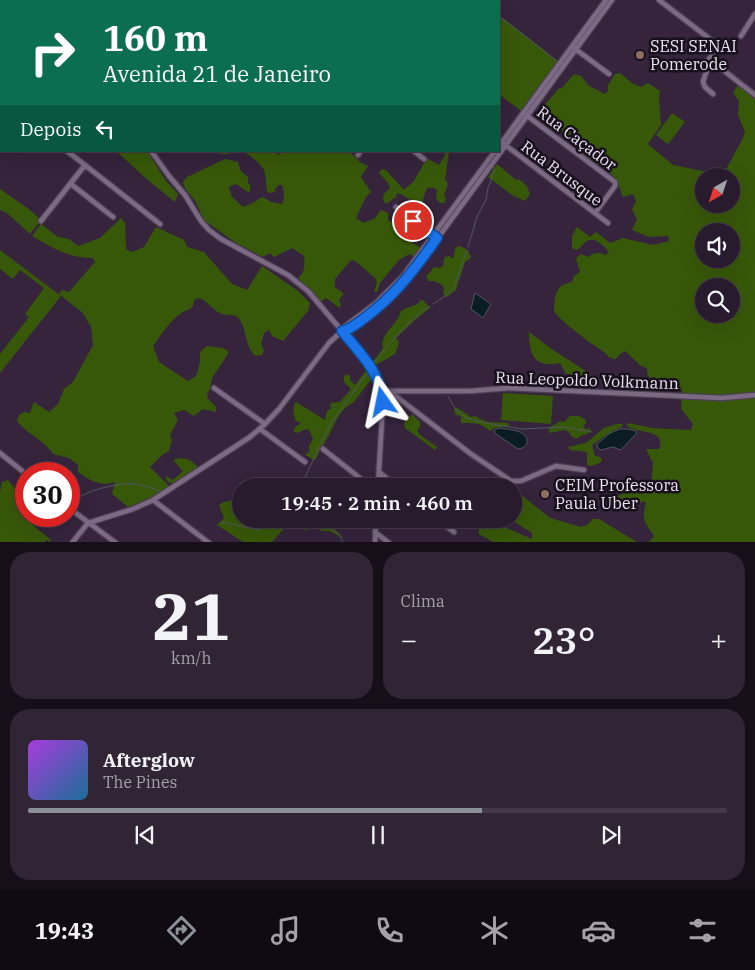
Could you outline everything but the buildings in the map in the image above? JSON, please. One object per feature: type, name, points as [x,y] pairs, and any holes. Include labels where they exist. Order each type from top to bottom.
[{"type":"street","points":[[603,8],[606,0]]},
{"type":"street","points":[[502,144],[603,8],[612,0]]},
{"type":"street","points":[[660,0],[715,43],[703,82],[705,87],[713,94]]},
{"type":"street","points":[[741,36],[755,14]]},
{"type":"street","points":[[574,48],[609,74]]},
{"type":"street","points":[[709,59],[755,95]]},
{"type":"street","name":"Rua Caçador","points":[[525,114],[616,184],[594,213]]},
{"type":"street","name":"Rua Brusque","points":[[502,144],[608,223]]},
{"type":"street","points":[[68,152],[160,224]]},
{"type":"street","points":[[153,152],[185,195],[205,226],[221,239],[299,282],[342,331],[377,377],[381,386],[383,402],[379,478]]},
{"type":"street","points":[[415,152],[424,159]]},
{"type":"street","points":[[489,152],[493,158]]},
{"type":"street","points":[[493,158],[495,152]]},
{"type":"street","points":[[72,542],[88,523],[133,509],[153,500],[242,443],[260,429],[279,409],[329,343],[342,331],[347,330],[374,311],[405,278],[497,152]]},
{"type":"street","points":[[41,221],[85,165]]},
{"type":"street","points":[[71,184],[112,216]]},
{"type":"street","points":[[396,208],[435,236]]},
{"type":"street","points":[[381,386],[471,454],[511,481],[521,481],[556,466],[584,470]]},
{"type":"street","points":[[214,388],[265,424]]},
{"type":"street","name":"Rua Leopoldo Volkmann","points":[[389,391],[470,391],[509,388],[722,398],[755,395]]},
{"type":"street","points":[[260,429],[305,462]]},
{"type":"street","points":[[323,449],[360,478]]},
{"type":"street","points":[[0,453],[15,465]]},
{"type":"street","points":[[379,472],[386,478]]},
{"type":"street","points":[[153,500],[209,542]]},
{"type":"street","points":[[80,517],[116,542]]},
{"type":"street","points":[[375,542],[376,528]]},
{"type":"street","points":[[449,528],[454,532]]},
{"type":"street","points":[[376,532],[389,542]]},
{"type":"green space","points":[[500,16],[558,61],[521,111],[500,95]]},
{"type":"green space","points":[[620,73],[632,83],[641,87],[648,83],[660,91],[661,125],[648,144],[673,165],[695,169],[695,213],[740,213],[740,168],[727,168],[745,132],[738,115],[739,101],[733,93],[738,85],[755,99],[755,542],[649,542],[654,536],[645,521],[646,503],[644,501],[622,509],[614,504],[617,496],[651,484],[653,463],[646,449],[659,449],[659,438],[655,435],[630,428],[626,425],[628,423],[652,428],[691,430],[693,424],[681,409],[682,389],[648,391],[648,384],[651,379],[647,374],[647,368],[641,366],[625,351],[616,359],[610,358],[554,312],[557,292],[562,286],[572,282],[574,276],[580,272],[576,258],[581,254],[588,257],[597,253],[606,255],[609,252],[599,242],[593,240],[587,241],[577,250],[572,248],[572,236],[577,227],[590,237],[596,232],[610,243],[623,238],[653,245],[669,241],[668,236],[649,237],[632,230],[637,219],[632,210],[636,201],[633,194],[623,197],[616,179],[607,170],[586,158],[572,141],[544,119],[536,117],[558,89],[562,88],[574,74],[581,76],[589,86],[605,94],[608,91],[608,85],[615,74]]},
{"type":"green space","points":[[672,113],[685,122],[668,144],[656,135]]},
{"type":"green space","points":[[117,152],[148,152],[166,181],[178,194],[175,202]]},
{"type":"green space","points":[[220,152],[241,152],[226,154],[221,154]]},
{"type":"green space","points":[[241,152],[274,152],[279,155],[281,152],[350,152],[360,162],[368,166],[361,177],[371,192],[366,197],[356,218],[364,223],[375,218],[382,210],[388,213],[388,220],[403,227],[407,239],[421,248],[415,257],[410,254],[399,260],[380,283],[377,292],[374,292],[377,282],[375,278],[355,261],[351,260],[335,279],[335,287],[343,293],[339,300],[340,308],[326,298],[320,302],[298,278],[304,268],[304,256],[292,248],[274,257],[270,253],[263,257],[236,243],[204,220],[196,202],[186,190],[183,182],[187,177],[225,159],[238,162],[241,171],[248,177],[250,191],[248,192],[236,184],[229,188],[232,197],[243,207],[263,197],[271,202],[282,204],[284,193],[282,185],[275,189],[275,192],[269,193],[267,191],[264,170],[257,161]]},
{"type":"green space","points":[[444,152],[448,152],[445,179],[448,184],[444,195],[446,199],[444,203],[440,203],[436,198],[437,190],[431,187],[427,188],[423,203],[416,203],[397,193],[396,197],[386,204],[383,200],[384,194],[390,188],[379,173],[382,169],[386,170],[404,190],[414,181],[427,158],[439,165],[445,155]]},
{"type":"green space","points":[[497,164],[516,180],[519,179],[527,186],[530,194],[525,201],[512,195],[488,177]]},
{"type":"green space","points":[[0,189],[41,220],[30,234],[7,213],[0,210]]},
{"type":"green space","points":[[121,218],[125,223],[126,249],[132,252],[144,247],[156,227],[184,240],[187,247],[204,252],[232,284],[247,290],[262,266],[298,291],[310,303],[308,311],[283,341],[272,336],[269,330],[264,333],[261,344],[264,350],[262,355],[256,356],[250,349],[242,324],[238,318],[219,313],[199,298],[194,300],[191,308],[178,315],[170,323],[153,346],[159,362],[188,381],[196,376],[200,362],[200,352],[207,346],[223,348],[228,351],[228,354],[212,378],[207,394],[208,399],[216,407],[216,412],[203,409],[194,416],[184,410],[174,413],[178,420],[170,435],[172,440],[169,451],[150,467],[170,487],[128,507],[112,494],[115,482],[105,484],[86,478],[80,474],[80,462],[74,462],[69,458],[53,454],[17,421],[19,415],[24,412],[30,413],[34,402],[49,412],[58,404],[64,389],[73,382],[93,345],[91,327],[83,313],[59,294],[62,290],[69,292],[95,262],[93,258],[68,254],[32,236],[41,224],[58,237],[69,239],[78,246],[100,238]]},
{"type":"green space","points":[[458,246],[467,250],[471,258],[465,262],[456,290],[447,297],[443,294],[444,287],[441,284],[429,281],[426,277],[434,267],[440,268],[444,265],[445,257],[449,256],[453,259],[455,249]]},
{"type":"green space","points":[[0,250],[61,296],[0,373],[0,354],[29,317],[25,314],[44,288],[20,270],[13,279],[0,269]]},
{"type":"green space","points":[[421,300],[430,308],[396,338],[399,342],[395,354],[374,366],[372,363],[383,348],[384,338],[401,311],[417,304]]},
{"type":"green space","points":[[529,332],[585,371],[599,384],[594,387],[574,385],[579,376],[566,374],[560,363],[551,364],[539,361],[532,353]]},
{"type":"green space","points":[[367,369],[373,377],[353,403],[343,410],[315,460],[305,455],[309,452],[309,446],[313,439],[309,430],[294,432],[294,428],[301,423],[296,421],[294,416],[293,409],[296,402],[325,420],[327,411],[332,408],[330,406],[331,403],[340,402],[351,389],[344,382],[344,376],[347,374],[350,376],[350,380],[355,385]]},
{"type":"green space","points":[[503,393],[553,396],[551,424],[501,420]]},
{"type":"green space","points":[[456,407],[471,417],[476,416],[479,419],[508,423],[509,425],[494,428],[490,431],[479,424],[461,423],[461,416],[456,415],[454,411]]},
{"type":"green space","points":[[412,414],[420,422],[420,428],[417,430],[420,435],[437,447],[435,450],[405,428],[404,423]]},
{"type":"green space","points":[[570,416],[579,416],[586,420],[583,426],[585,429],[590,428],[591,431],[576,439],[565,430],[550,433],[548,428],[561,421],[564,422]]},
{"type":"green space","points":[[623,424],[622,427],[612,431],[592,445],[595,456],[602,459],[600,463],[591,466],[587,465],[587,452],[570,450],[568,447],[586,443],[604,428]]},
{"type":"green space","points":[[181,458],[190,460],[198,467],[175,484],[168,482],[166,476],[173,480],[183,471],[174,461]]},
{"type":"green space","points":[[8,480],[15,489],[15,527],[35,527],[51,542],[46,540],[45,542],[0,542],[0,492],[2,482]]},
{"type":"green space","points":[[522,495],[550,518],[581,527],[587,525],[593,519],[599,519],[637,542],[493,542],[479,534],[479,528],[507,528],[532,539],[532,533],[522,527]]},
{"type":"green space","points":[[232,501],[232,528],[284,528],[272,542],[243,542],[217,525],[224,518],[219,505]]},
{"type":"green space","points":[[318,528],[333,528],[344,538],[329,531],[322,531]]},
{"type":"shaded area","points":[[475,293],[491,304],[483,318],[471,309]]},
{"type":"shaded area","points":[[498,428],[524,434],[527,441],[526,445],[518,449],[496,434],[494,431]]},
{"type":"shaded area","points":[[620,429],[636,431],[636,434],[621,450],[613,447],[601,450],[597,447],[597,444],[610,433]]},
{"type":"waterway","points":[[500,17],[557,61]]},
{"type":"waterway","points":[[468,247],[477,217],[486,199],[494,167]]},
{"type":"waterway","points":[[433,304],[448,294],[454,287],[467,250]]},
{"type":"waterway","points":[[372,366],[406,326],[430,306]]},
{"type":"waterway","points":[[305,478],[331,423],[368,372]]},
{"type":"waterway","points":[[448,396],[456,410],[467,418],[480,422],[522,429],[563,427],[592,432]]},
{"type":"waterway","points":[[81,496],[93,491],[123,484],[142,485],[162,492]]},
{"type":"waterway","points":[[222,522],[232,524]]},
{"type":"waterway","points":[[249,528],[258,530],[261,528]]},
{"type":"waterway","points":[[329,528],[337,533],[343,542]]},
{"type":"place","name":"SESI SENAI Pomerode","points":[[640,55]]},
{"type":"place","name":"CEIM Professora Paula Uber","points":[[545,494]]},
{"type":"route","points":[[383,402],[382,388],[377,377],[342,331],[347,330],[365,318],[397,291],[437,238],[413,221]]}]
